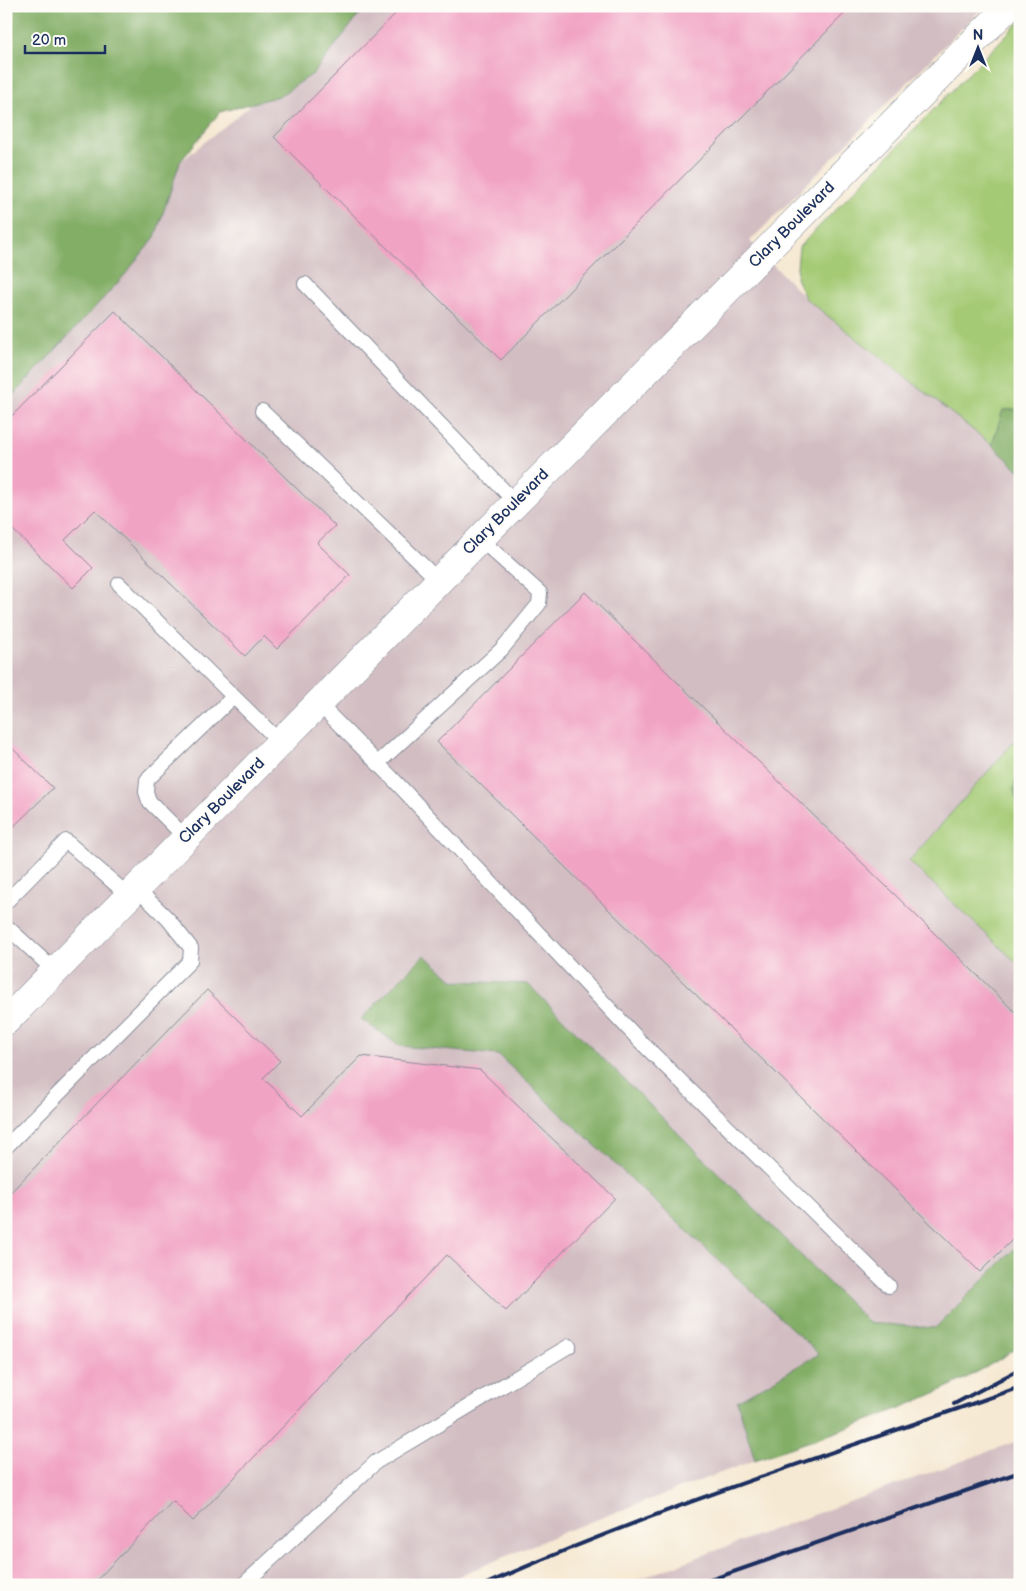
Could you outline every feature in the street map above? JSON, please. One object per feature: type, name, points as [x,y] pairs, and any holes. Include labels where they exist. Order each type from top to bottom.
[{"type":"street","name":"Clary Boulevard","points":[[6,1021],[438,580],[1009,6]]},
{"type":"lane","points":[[305,284],[516,503]]},
{"type":"lane","points":[[262,410],[438,580]]},
{"type":"lane","points":[[378,763],[502,649],[539,604],[540,593],[480,539]]},
{"type":"lane","points":[[119,584],[280,742]]},
{"type":"lane","points":[[186,838],[149,801],[146,792],[147,780],[233,697]]},
{"type":"lane","points":[[318,703],[378,763],[640,1042],[889,1286]]},
{"type":"lane","points":[[6,902],[66,841],[168,919],[191,948],[190,961],[6,1147]]},
{"type":"lane","points":[[6,926],[55,971]]},
{"type":"lane","points":[[243,1585],[376,1462],[569,1346]]},
{"type":"shaded area","points":[[366,6],[984,6],[750,241],[805,298],[992,445],[1020,471],[1020,735],[909,861],[1020,966],[1020,1243],[935,1328],[869,1323],[528,984],[455,981],[423,955],[361,1019],[400,1046],[498,1055],[819,1354],[737,1401],[755,1460],[569,1530],[437,1585],[6,1585],[6,403],[123,277],[180,162],[348,27]]},
{"type":"shaded area","points":[[1020,1440],[1020,1585],[623,1585],[774,1529]]},
{"type":"green space","points":[[6,6],[366,6],[313,74],[279,96],[220,112],[180,162],[155,237],[123,277],[6,403]]},
{"type":"green space","points":[[1020,21],[1020,409],[1003,410],[992,445],[805,298],[796,278],[799,247]]},
{"type":"green space","points":[[1020,409],[1020,471],[992,445],[1003,410]]},
{"type":"green space","points":[[1020,735],[1020,756],[1014,790],[1020,813],[1020,966],[909,861]]},
{"type":"green space","points":[[1020,756],[1020,813],[1014,790]]},
{"type":"green space","points":[[424,955],[455,981],[528,984],[869,1323],[935,1328],[1020,1243],[1020,1346],[958,1382],[891,1412],[755,1460],[737,1401],[819,1354],[498,1055],[400,1046],[361,1019]]},
{"type":"building","points":[[403,6],[852,6],[501,360],[274,137]]},
{"type":"building","points":[[115,311],[335,526],[317,543],[350,575],[277,649],[264,636],[245,656],[95,510],[65,540],[93,568],[73,588],[6,523],[6,422]]},
{"type":"building","points":[[585,592],[1020,1017],[1020,1232],[980,1272],[437,742]]},
{"type":"building","points":[[6,742],[53,788],[6,834]]},
{"type":"building","points":[[207,990],[280,1061],[263,1078],[302,1116],[361,1056],[480,1070],[615,1198],[506,1311],[447,1255],[193,1521],[173,1501],[92,1585],[6,1585],[6,1197]]},
{"type":"railway","points":[[954,1404],[1020,1369]]},
{"type":"railway","points":[[484,1585],[616,1530],[683,1505],[1020,1387]]},
{"type":"railway","points":[[696,1585],[1020,1472]]}]
